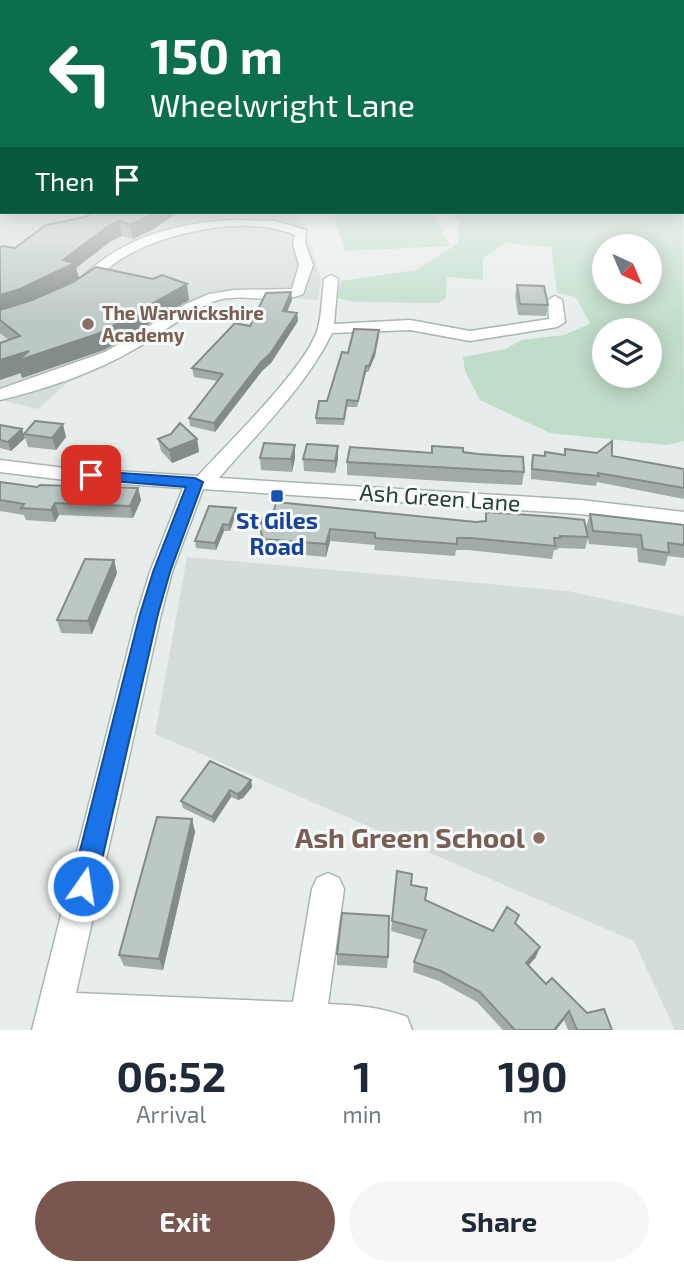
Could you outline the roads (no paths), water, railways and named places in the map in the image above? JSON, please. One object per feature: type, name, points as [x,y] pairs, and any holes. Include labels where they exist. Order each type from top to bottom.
[{"type":"street","points":[[61,298],[89,281],[114,257],[163,233],[180,230]]},
{"type":"street","points":[[0,395],[64,376],[99,361],[149,336],[188,309],[216,297],[240,292],[289,294],[298,291],[306,265],[299,243],[302,233],[296,230]]},
{"type":"street","points":[[331,279],[326,329],[313,355],[292,382],[199,483],[161,572],[52,1020],[306,1026],[362,1023],[394,1030]]},
{"type":"street","points":[[326,329],[410,325],[470,336],[557,321],[555,300]]},
{"type":"street","name":"Ash Green Lane","points":[[0,466],[65,474],[580,508],[684,519]]},
{"type":"street","points":[[306,1026],[328,889]]},
{"type":"place","name":"The Warwickshire Academy","points":[[88,324]]},
{"type":"place","name":"St Giles Road","points":[[277,496]]},
{"type":"place","name":"Ash Green School","points":[[539,838]]}]
